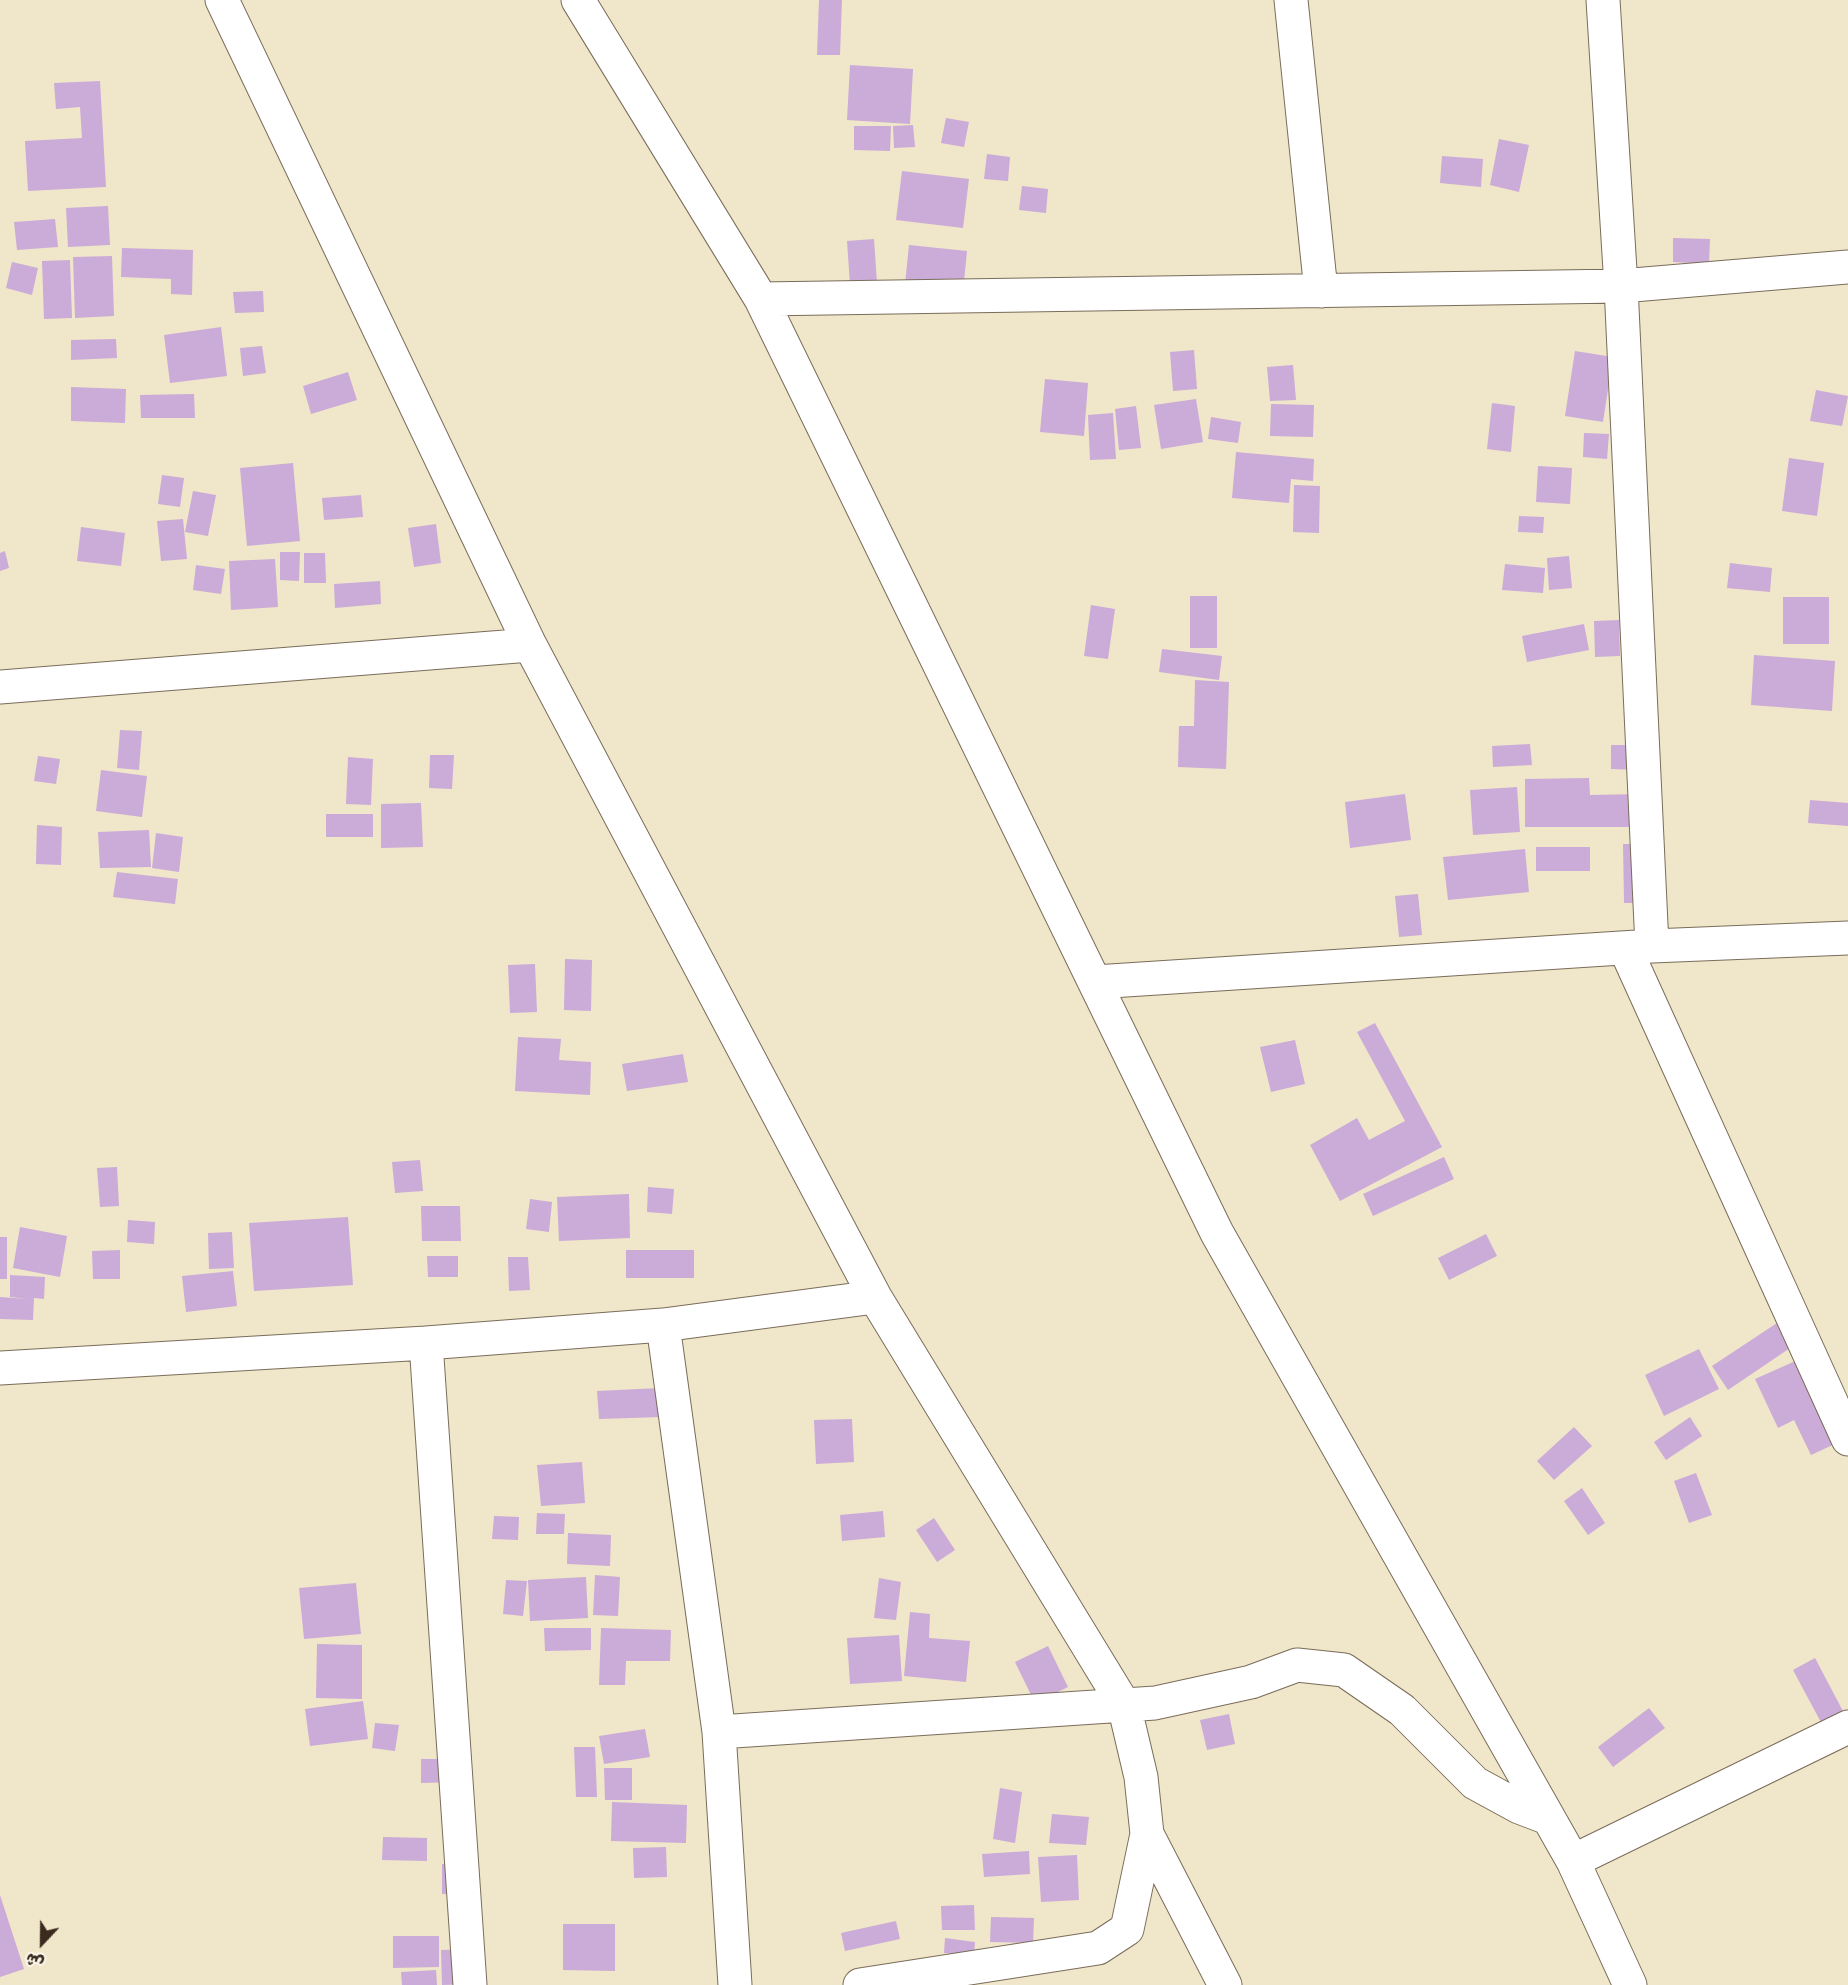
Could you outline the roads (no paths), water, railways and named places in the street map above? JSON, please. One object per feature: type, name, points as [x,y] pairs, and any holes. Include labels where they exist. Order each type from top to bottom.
[{"type":"street","points":[[222,0],[530,645],[875,1297],[1124,1706],[1141,1777],[1147,1834],[1127,1929],[1098,1948],[1036,1971],[860,1985]]},
{"type":"street","points":[[578,0],[761,299],[1217,1233],[1573,1861],[1630,1985]]},
{"type":"street","points":[[1291,0],[1321,291]]},
{"type":"street","points":[[1603,0],[1621,286],[1638,947],[1848,1439]]},
{"type":"street","points":[[761,299],[1621,286],[1848,267]]},
{"type":"street","points":[[0,687],[530,645]]},
{"type":"street","points":[[1095,982],[1638,947],[1848,938]]},
{"type":"street","points":[[0,1368],[426,1343],[663,1325],[875,1297]]},
{"type":"street","points":[[663,1325],[719,1732],[735,1985]]},
{"type":"street","points":[[426,1343],[470,1985]]},
{"type":"street","points":[[719,1732],[1155,1703],[1251,1682],[1297,1665],[1344,1670],[1402,1710],[1474,1783],[1519,1807],[1548,1818]]},
{"type":"street","points":[[1573,1861],[1848,1727]]},
{"type":"street","points":[[1147,1834],[1225,1985]]}]
